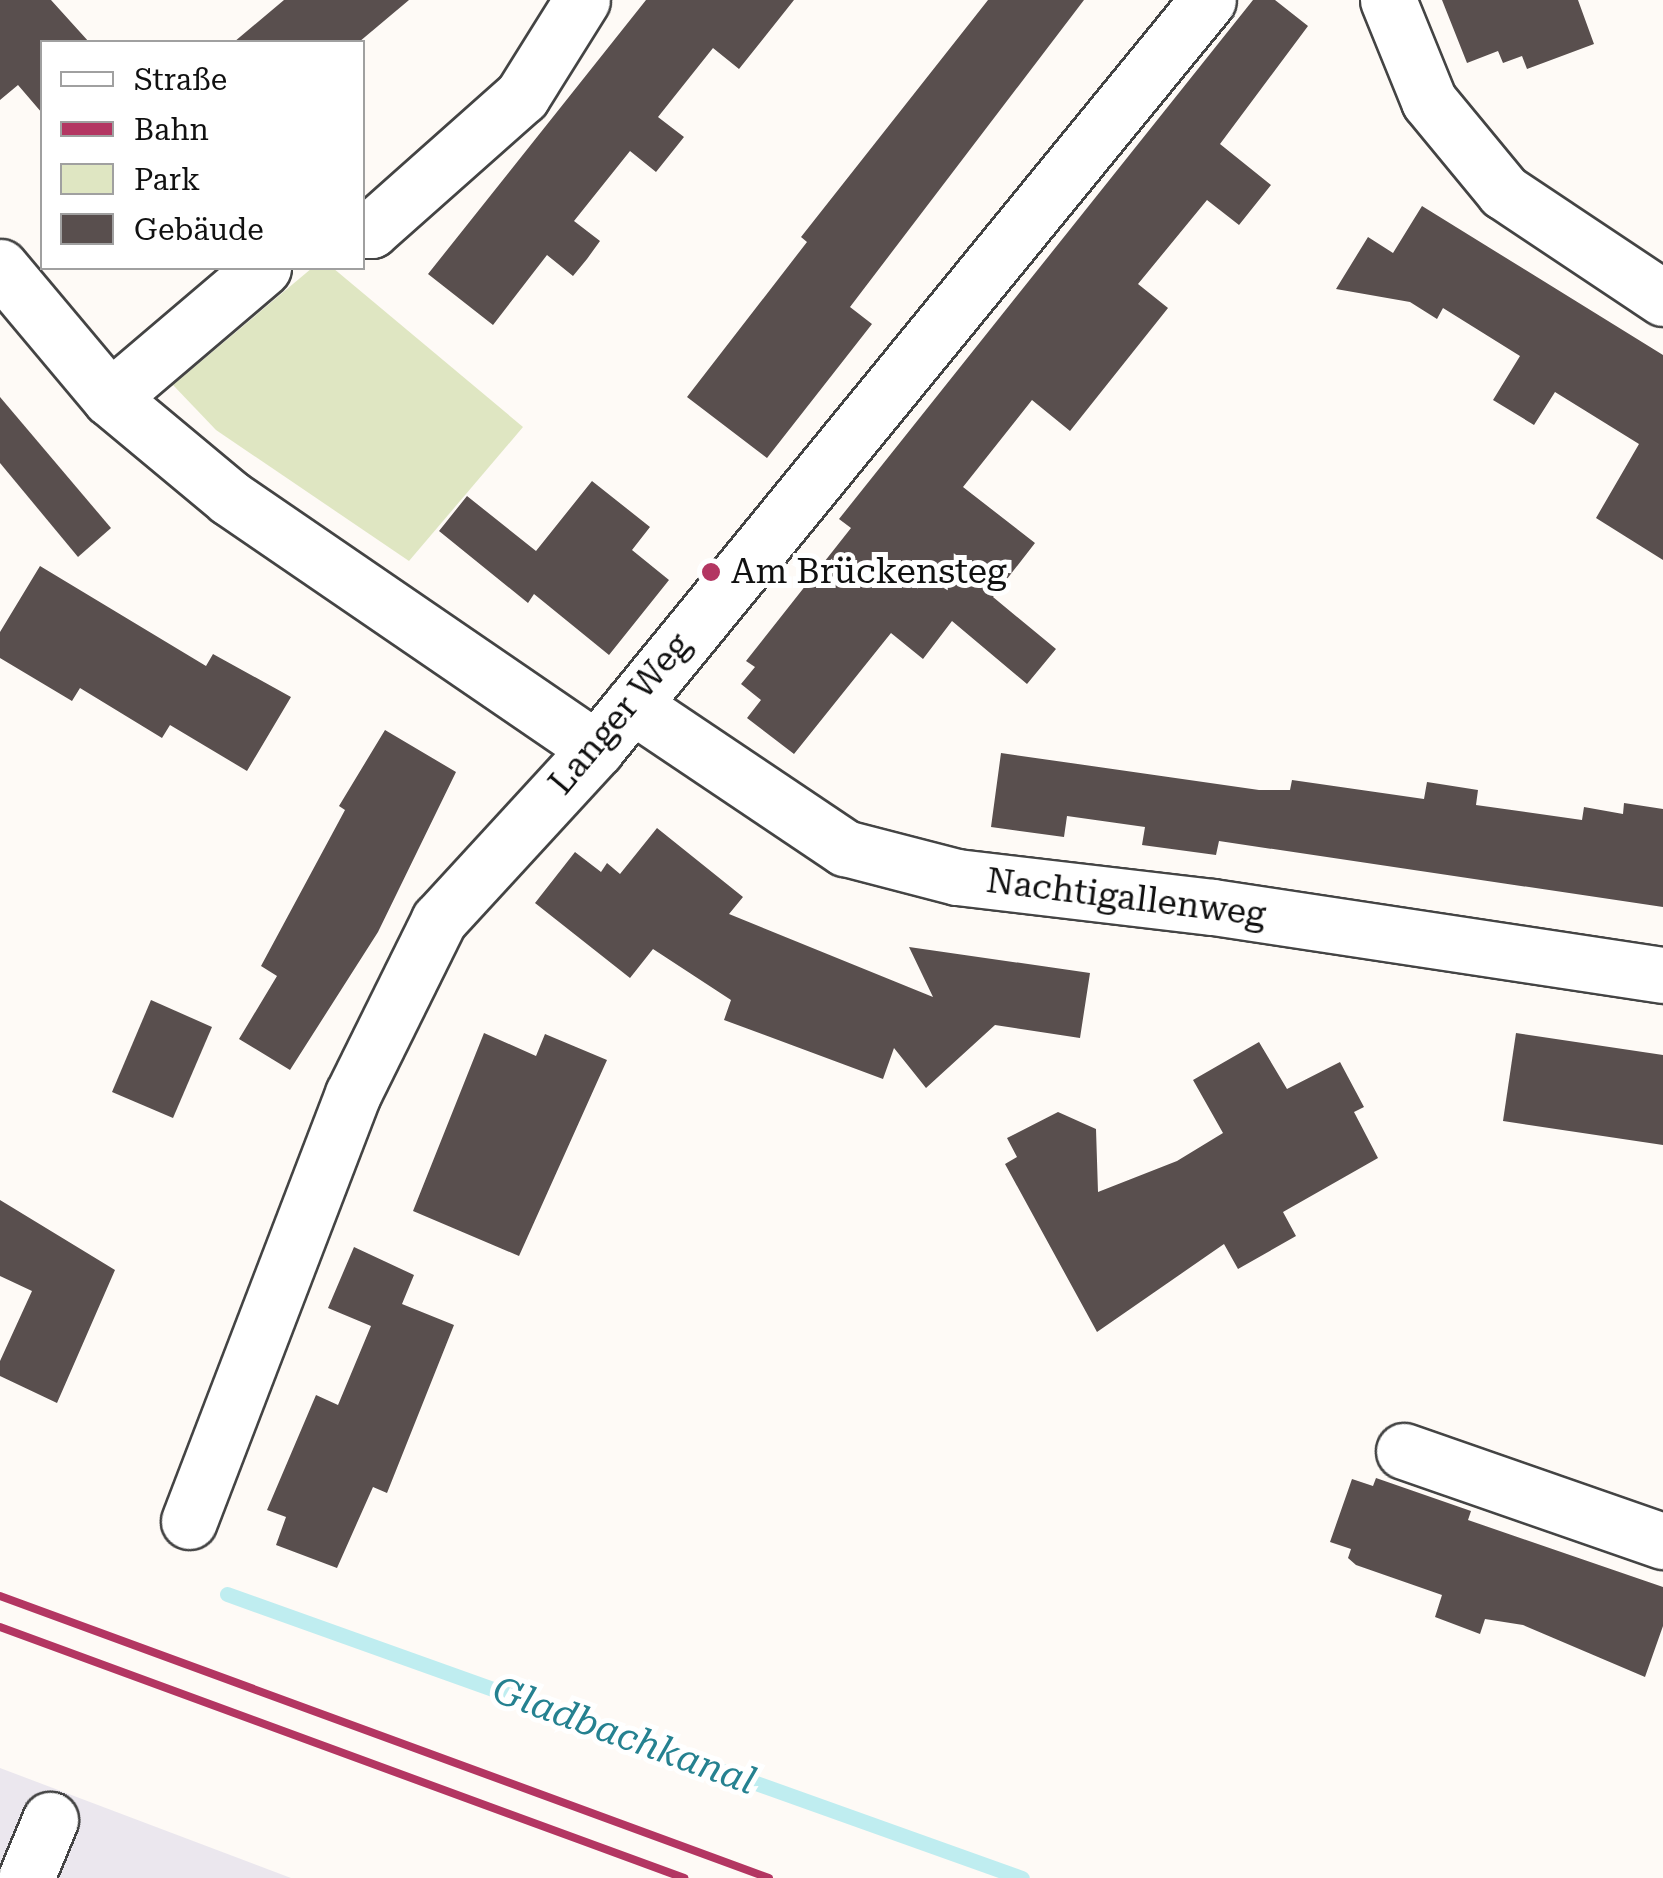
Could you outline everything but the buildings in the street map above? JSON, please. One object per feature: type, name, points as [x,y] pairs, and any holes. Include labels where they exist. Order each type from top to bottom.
[{"type":"street","points":[[365,230],[371,230],[522,96],[582,0]]},
{"type":"street","name":"Langer Weg","points":[[190,1521],[353,1094],[438,920],[632,705],[1208,0]]},
{"type":"street","points":[[1388,0],[1430,101],[1504,192],[1663,298]]},
{"type":"street","points":[[0,267],[110,398],[230,498],[596,748]]},
{"type":"street","points":[[110,398],[260,270]]},
{"type":"street","name":"Nachtigallenweg","points":[[632,705],[846,848],[938,872],[1663,975]]},
{"type":"street","points":[[1404,1451],[1663,1541]]},
{"type":"street","points":[[26,1878],[50,1820]]},
{"type":"shaded area","points":[[0,1768],[291,1878],[0,1878]]},
{"type":"green space","points":[[310,270],[335,270],[523,427],[409,561],[216,430],[173,385]]},
{"type":"waterway","name":"Gladbachkanal","points":[[227,1594],[1022,1878]]},
{"type":"railway","points":[[0,1596],[769,1878]]},
{"type":"railway","points":[[0,1627],[684,1878]]},
{"type":"place","name":"Am Brückensteg","points":[[711,572]]}]
